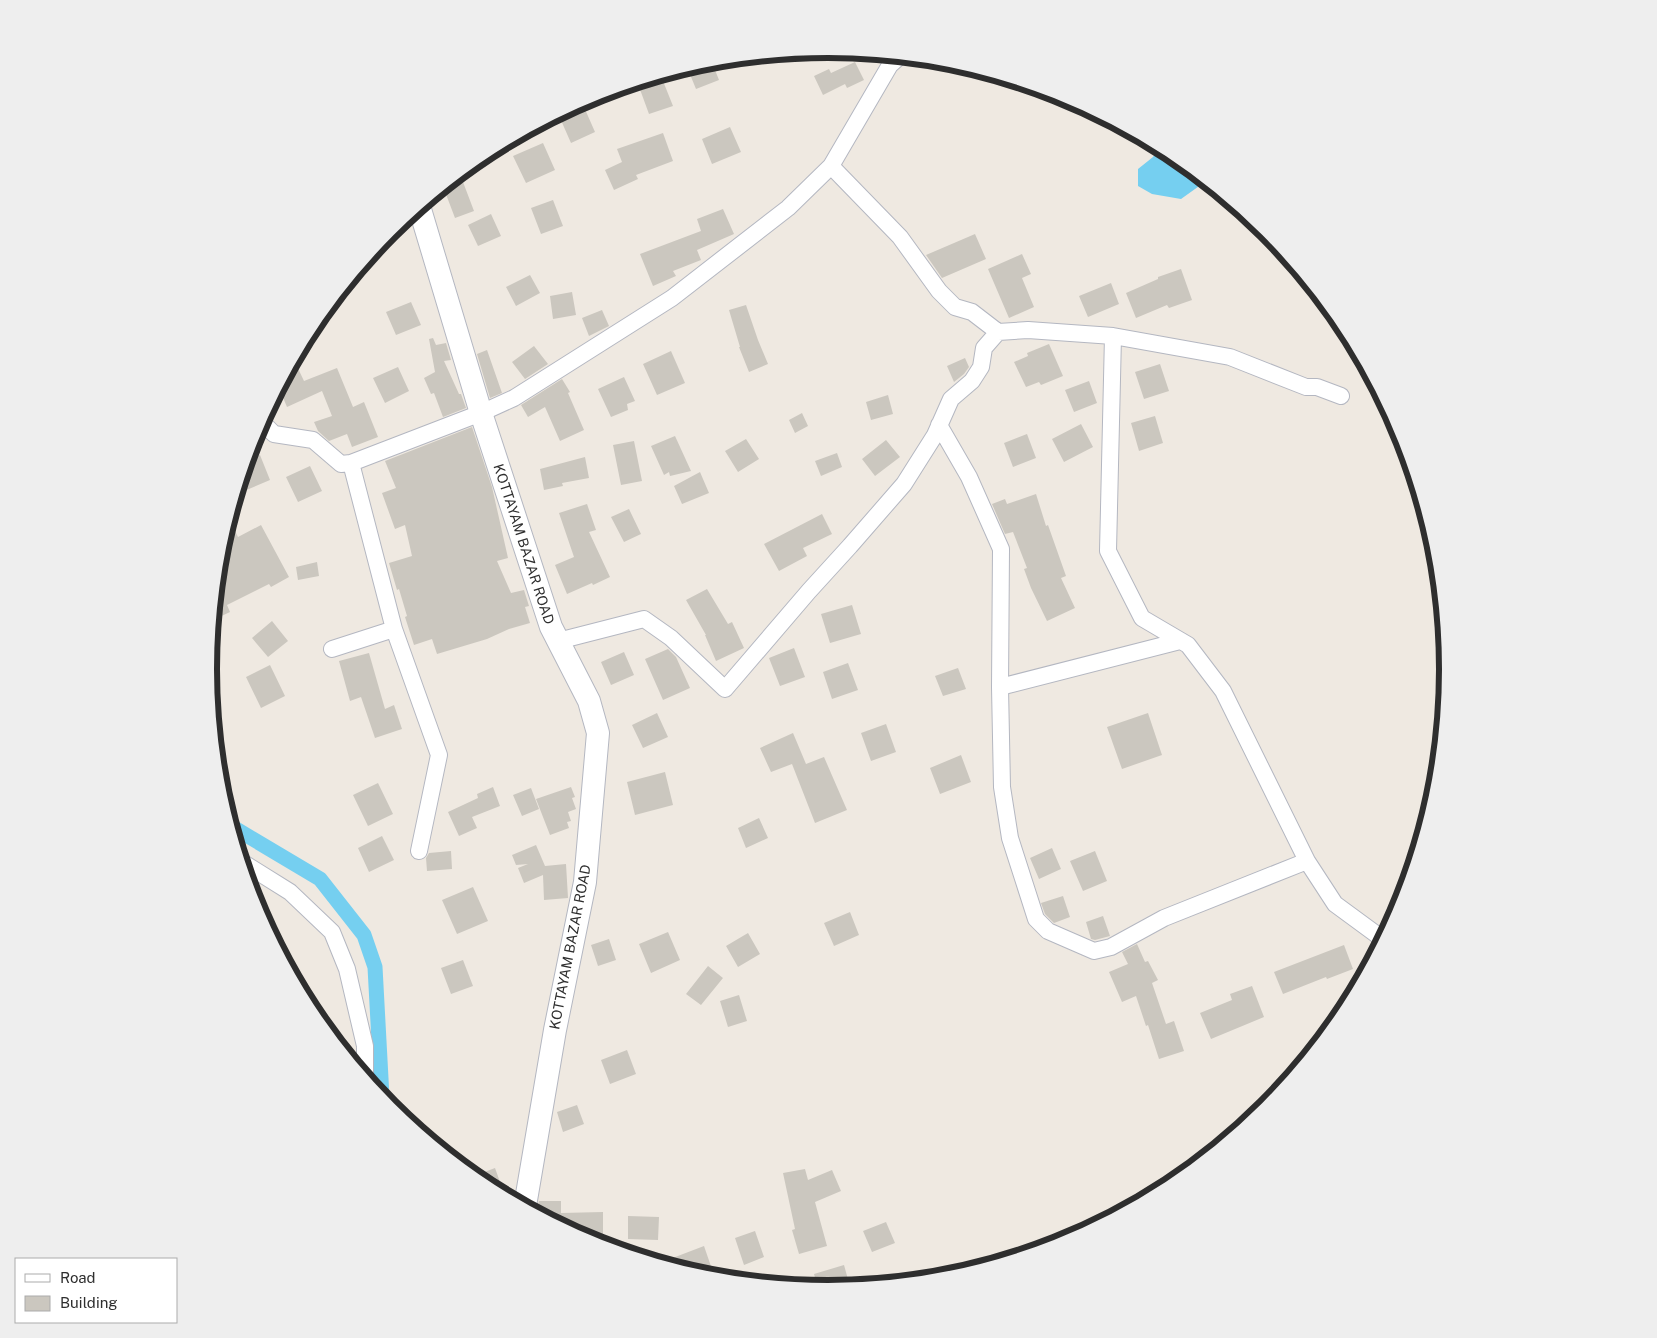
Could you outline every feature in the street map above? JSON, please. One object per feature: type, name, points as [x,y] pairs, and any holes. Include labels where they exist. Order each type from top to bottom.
[{"type":"main road","name":"KOTTAYAM BAZAR ROAD","points":[[421,213],[481,413],[551,627],[589,701],[598,733],[585,882],[555,1030],[525,1200]]},
{"type":"street","points":[[267,427],[274,434],[313,440],[342,464],[351,463],[481,413],[514,398],[672,298],[788,208],[831,166],[894,62]]},
{"type":"street","points":[[831,166],[900,236],[939,292],[955,307],[972,312],[998,332],[1028,330],[1112,336],[1230,357],[1306,387],[1317,387],[1341,396]]},
{"type":"street","points":[[558,641],[644,619],[671,638],[725,689],[904,484],[934,435],[951,399],[972,381],[981,367],[984,348],[998,332]]},
{"type":"street","points":[[1112,336],[1108,551],[1142,618],[1188,645],[1224,691],[1307,860],[1335,904],[1378,936]]},
{"type":"street","points":[[939,424],[969,477],[1000,549],[1002,787],[1010,838],[1036,920],[1048,931],[1094,951],[1111,946],[1164,918],[1307,860]]},
{"type":"street","points":[[351,463],[394,629],[438,755],[419,851]]},
{"type":"street","points":[[332,649],[394,629]]},
{"type":"street","points":[[1000,687],[1180,640]]},
{"type":"street","points":[[249,867],[290,892],[332,932],[347,969],[365,1046],[365,1067]]},
{"type":"water","points":[[1156,153],[1201,184],[1181,199],[1152,194],[1138,186],[1138,169]]},
{"type":"building","points":[[855,62],[864,80],[847,88],[845,84],[823,95],[814,76],[829,69],[831,73]]},
{"type":"building","points":[[714,68],[719,80],[696,89],[690,73]]},
{"type":"building","points":[[663,80],[673,106],[649,114],[639,88]]},
{"type":"building","points":[[585,108],[595,132],[571,143],[561,120]]},
{"type":"building","points":[[730,127],[741,152],[712,164],[702,139]]},
{"type":"building","points":[[663,133],[673,161],[636,175],[638,179],[614,190],[605,170],[622,162],[617,149]]},
{"type":"building","points":[[543,143],[555,170],[526,183],[513,156]]},
{"type":"building","points":[[463,182],[474,211],[455,218],[445,193],[455,185]]},
{"type":"building","points":[[553,200],[563,226],[541,234],[531,208]]},
{"type":"building","points":[[723,209],[734,234],[697,250],[701,260],[673,271],[676,276],[653,286],[640,254],[701,231],[697,219]]},
{"type":"building","points":[[491,214],[501,236],[478,246],[468,225]]},
{"type":"building","points":[[975,234],[986,259],[942,278],[926,255]]},
{"type":"building","points":[[1022,254],[1031,274],[1022,278],[1034,307],[1009,318],[988,269]]},
{"type":"building","points":[[1181,269],[1192,300],[1169,308],[1167,305],[1136,318],[1126,293],[1158,279],[1158,277]]},
{"type":"building","points":[[530,275],[540,293],[516,306],[506,287]]},
{"type":"building","points":[[1111,283],[1119,304],[1088,317],[1079,296]]},
{"type":"building","points":[[572,292],[576,315],[553,319],[550,296]]},
{"type":"building","points":[[411,302],[421,325],[396,335],[386,312]]},
{"type":"building","points":[[746,305],[768,364],[749,372],[739,347],[729,310]]},
{"type":"building","points":[[602,310],[609,326],[589,336],[582,318]]},
{"type":"building","points":[[433,338],[436,345],[446,343],[451,360],[444,361],[466,408],[443,417],[434,393],[431,394],[424,378],[435,372],[429,339]]},
{"type":"building","points":[[1049,344],[1063,376],[1041,385],[1039,382],[1026,387],[1014,362],[1028,356],[1027,353]]},
{"type":"building","points":[[534,346],[548,364],[525,379],[512,362]]},
{"type":"building","points":[[487,350],[502,393],[490,398],[477,354]]},
{"type":"building","points":[[671,351],[685,383],[657,395],[643,364]]},
{"type":"building","points":[[965,358],[969,367],[954,382],[947,366]]},
{"type":"building","points":[[1160,364],[1169,391],[1144,399],[1135,372]]},
{"type":"building","points":[[297,367],[304,381],[337,368],[353,407],[364,402],[378,437],[352,447],[347,434],[329,441],[318,431],[314,422],[332,416],[322,391],[287,407],[282,395]]},
{"type":"building","points":[[398,367],[409,391],[385,403],[373,378]]},
{"type":"building","points":[[624,377],[635,401],[627,404],[628,410],[611,417],[598,389]]},
{"type":"building","points":[[562,379],[570,392],[568,393],[584,430],[560,441],[545,407],[528,417],[521,405]]},
{"type":"building","points":[[1089,381],[1097,403],[1074,412],[1065,390]]},
{"type":"building","points":[[888,395],[893,414],[871,420],[866,402]]},
{"type":"building","points":[[802,413],[808,426],[795,433],[789,420]]},
{"type":"building","points":[[1155,416],[1163,443],[1139,451],[1131,423]]},
{"type":"building","points":[[1081,424],[1093,447],[1064,462],[1052,439]]},
{"type":"building","points":[[472,427],[492,487],[508,558],[497,561],[511,593],[524,590],[529,606],[525,607],[530,623],[509,629],[487,639],[437,654],[432,639],[414,645],[399,589],[397,590],[389,563],[412,556],[405,525],[395,529],[382,493],[396,488],[385,461]]},
{"type":"building","points":[[1027,434],[1036,458],[1013,467],[1004,443]]},
{"type":"building","points":[[675,436],[691,471],[670,476],[669,472],[664,475],[651,446]]},
{"type":"building","points":[[746,439],[759,459],[738,472],[725,451]]},
{"type":"building","points":[[886,440],[900,457],[875,476],[862,459]]},
{"type":"building","points":[[634,441],[642,481],[621,485],[613,445]]},
{"type":"building","points":[[837,453],[842,467],[821,476],[815,461]]},
{"type":"building","points":[[260,455],[270,480],[244,491],[249,472],[255,457]]},
{"type":"building","points":[[585,457],[589,478],[562,483],[563,486],[544,490],[540,469]]},
{"type":"building","points":[[310,466],[322,491],[298,502],[286,477]]},
{"type":"building","points":[[700,472],[709,493],[682,504],[674,486]]},
{"type":"building","points":[[1036,494],[1046,526],[1048,525],[1066,576],[1061,578],[1075,608],[1047,621],[1031,588],[1024,569],[1027,568],[1013,532],[1005,534],[992,504],[1005,499],[1007,504]]},
{"type":"building","points":[[587,504],[596,530],[589,532],[610,577],[567,594],[555,565],[574,557],[559,513]]},
{"type":"building","points":[[629,509],[641,534],[624,542],[611,517]]},
{"type":"building","points":[[822,514],[832,534],[803,548],[807,556],[779,571],[764,544]]},
{"type":"building","points":[[261,525],[289,577],[271,587],[269,584],[227,605],[230,612],[219,617],[222,589],[234,529],[238,537]]},
{"type":"building","points":[[317,562],[319,576],[298,580],[296,567]]},
{"type":"building","points":[[707,589],[728,624],[732,622],[744,648],[716,661],[706,635],[686,600]]},
{"type":"building","points":[[852,605],[861,634],[830,643],[821,614]]},
{"type":"building","points":[[272,621],[288,641],[268,657],[252,638]]},
{"type":"building","points":[[794,648],[805,677],[780,686],[769,658]]},
{"type":"building","points":[[668,649],[676,657],[690,688],[663,700],[645,659]]},
{"type":"building","points":[[624,652],[634,675],[611,685],[601,662]]},
{"type":"building","points":[[369,653],[385,709],[394,705],[402,729],[375,738],[361,697],[350,701],[339,661]]},
{"type":"building","points":[[848,663],[858,690],[832,699],[823,672]]},
{"type":"building","points":[[270,665],[285,696],[261,708],[246,677]]},
{"type":"building","points":[[958,668],[966,689],[943,696],[935,676]]},
{"type":"building","points":[[657,713],[668,737],[643,748],[632,725]]},
{"type":"building","points":[[1148,713],[1162,755],[1122,769],[1107,727]]},
{"type":"building","points":[[886,724],[896,752],[871,761],[861,733]]},
{"type":"building","points":[[793,733],[806,764],[824,757],[847,810],[815,823],[792,764],[771,772],[760,748]]},
{"type":"building","points":[[961,755],[971,782],[940,794],[930,768]]},
{"type":"building","points":[[665,772],[673,805],[635,815],[627,782]]},
{"type":"building","points":[[378,783],[393,814],[368,826],[353,795]]},
{"type":"building","points":[[493,787],[500,806],[472,817],[477,828],[459,836],[448,812],[478,798],[477,794]]},
{"type":"building","points":[[571,787],[575,797],[572,798],[576,809],[568,812],[571,821],[567,822],[569,828],[550,835],[536,799]]},
{"type":"building","points":[[531,788],[539,809],[522,816],[513,795]]},
{"type":"building","points":[[759,818],[768,838],[746,848],[738,828]]},
{"type":"building","points":[[382,836],[394,860],[369,872],[358,848]]},
{"type":"building","points":[[536,845],[545,866],[566,864],[568,898],[544,900],[543,875],[524,883],[518,868],[528,864],[516,865],[512,855]]},
{"type":"building","points":[[1052,848],[1061,869],[1039,879],[1030,858]]},
{"type":"building","points":[[451,851],[452,869],[427,871],[426,858],[429,853]]},
{"type":"building","points":[[1095,851],[1107,881],[1083,891],[1070,861]]},
{"type":"building","points":[[473,887],[488,921],[457,934],[442,900]]},
{"type":"building","points":[[1063,896],[1070,917],[1054,923],[1045,914],[1041,903]]},
{"type":"building","points":[[850,912],[859,935],[834,946],[824,923]]},
{"type":"building","points":[[1103,916],[1110,936],[1095,940],[1091,939],[1086,922]]},
{"type":"building","points":[[668,932],[680,960],[651,973],[639,944]]},
{"type":"building","points":[[748,933],[760,954],[738,967],[726,946]]},
{"type":"building","points":[[609,939],[616,960],[598,966],[591,945]]},
{"type":"building","points":[[1137,944],[1145,962],[1148,961],[1158,980],[1152,983],[1166,1024],[1174,1021],[1184,1051],[1159,1059],[1136,996],[1122,1002],[1109,972],[1128,964],[1122,952]]},
{"type":"building","points":[[1344,945],[1353,969],[1327,979],[1326,977],[1283,994],[1274,972]]},
{"type":"building","points":[[463,960],[473,986],[451,994],[441,968]]},
{"type":"building","points":[[708,966],[723,978],[701,1005],[686,994]]},
{"type":"building","points":[[1252,986],[1264,1017],[1211,1039],[1200,1013],[1232,1000],[1230,994]]},
{"type":"building","points":[[739,995],[747,1021],[728,1027],[720,1001]]},
{"type":"building","points":[[627,1050],[636,1074],[610,1084],[601,1060]]},
{"type":"building","points":[[577,1105],[584,1124],[563,1132],[557,1112]]},
{"type":"building","points":[[495,1168],[501,1185],[489,1177],[483,1173]]},
{"type":"building","points":[[805,1169],[808,1180],[832,1170],[841,1191],[815,1202],[827,1246],[799,1254],[792,1230],[795,1229],[783,1173]]},
{"type":"building","points":[[539,1201],[561,1201],[561,1213],[603,1212],[603,1237],[594,1234],[538,1207]]},
{"type":"building","points":[[628,1216],[659,1217],[658,1240],[628,1239]]},
{"type":"building","points":[[886,1222],[895,1243],[872,1252],[863,1231]]},
{"type":"building","points":[[755,1231],[764,1257],[744,1265],[735,1238]]},
{"type":"building","points":[[704,1246],[712,1269],[670,1260]]},
{"type":"building","points":[[844,1265],[848,1279],[816,1280],[814,1274]]},
{"type":"waterway","points":[[239,831],[320,879],[364,935],[375,967],[381,1085]]}]
